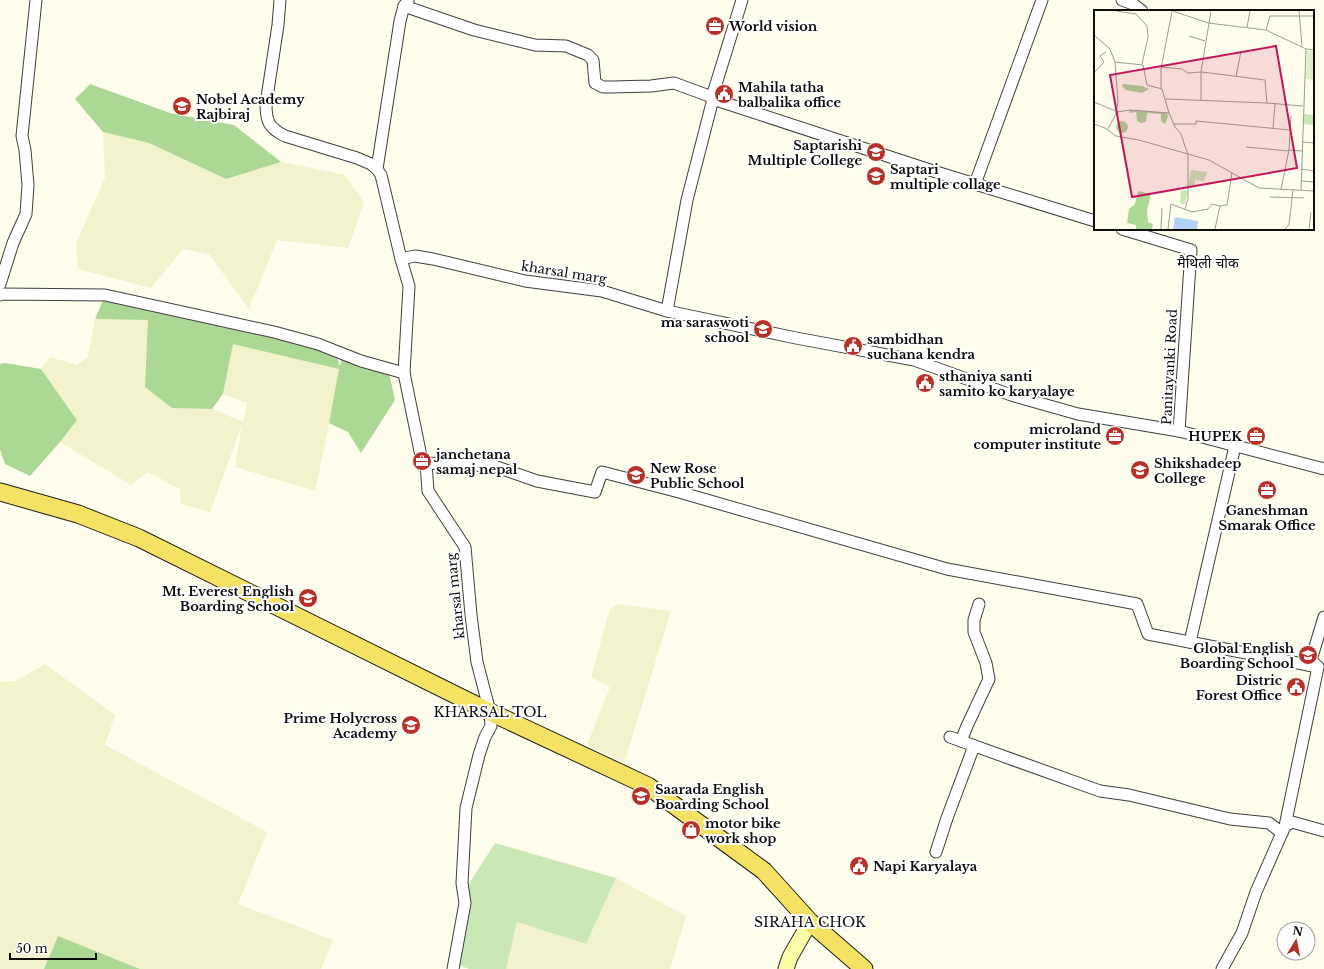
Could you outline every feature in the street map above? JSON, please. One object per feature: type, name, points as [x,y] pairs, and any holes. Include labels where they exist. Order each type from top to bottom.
[{"type":"main road","points":[[0,492],[78,514],[139,538],[490,712],[648,786],[764,871],[810,922],[864,969]]},
{"type":"main road","points":[[786,969],[790,957],[810,922]]},
{"type":"street","points":[[0,284],[13,243],[26,214],[28,185],[25,150],[22,136],[36,0]]},
{"type":"street","points":[[280,0],[278,25],[266,104],[266,116],[273,128],[285,136],[357,158],[371,164],[377,169],[381,175],[401,259]]},
{"type":"street","points":[[667,311],[687,200],[712,98],[742,0]]},
{"type":"street","points":[[975,184],[1042,0]]},
{"type":"street","points":[[1122,0],[1133,4],[1141,10]]},
{"type":"street","points":[[377,169],[400,21],[407,3],[474,30],[535,44],[566,46],[588,55],[593,60],[595,82],[602,87],[651,86],[674,82],[712,98],[975,184],[1094,221]]},
{"type":"street","name":"Panitayanki Road","points":[[1125,230],[1191,250],[1178,431],[1324,469]]},
{"type":"street","name":"kharsal marg","points":[[490,712],[477,662],[465,547],[428,491],[426,463],[422,461],[404,373],[409,286],[401,259],[415,256],[525,281],[602,291],[667,311],[796,338],[914,360],[1011,395],[1078,414],[1178,431]]},
{"type":"street","points":[[0,295],[105,294],[274,332],[318,344],[361,361],[404,373]]},
{"type":"street","points":[[1190,642],[1235,446]]},
{"type":"street","points":[[426,463],[494,466],[537,481],[595,492],[602,472],[679,492],[947,569],[1137,604],[1148,634],[1318,667]]},
{"type":"street","points":[[979,604],[974,620],[974,632],[986,663],[989,679],[966,726],[956,739],[1100,791],[1129,795],[1230,819],[1270,823],[1283,830]]},
{"type":"street","points":[[1318,667],[1311,660],[1324,618]]},
{"type":"street","points":[[1222,969],[1242,933],[1256,892],[1283,830],[1318,667]]},
{"type":"street","points":[[453,969],[465,903],[462,883],[466,808],[479,755],[485,737],[491,726],[490,712]]},
{"type":"street","points":[[936,852],[974,746]]},
{"type":"street","points":[[1283,830],[1292,822],[1324,830]]},
{"type":"green space","points":[[90,84],[170,113],[234,125],[281,162],[226,179],[149,143],[103,132],[75,99]]},
{"type":"green space","points":[[103,132],[149,143],[226,179],[281,162],[345,175],[364,202],[348,248],[277,240],[249,309],[209,254],[183,249],[151,288],[78,269],[76,243],[105,178]]},
{"type":"green space","points":[[105,295],[334,350],[340,366],[342,354],[388,368],[395,400],[361,453],[348,432],[329,423],[339,369],[233,344],[223,394],[212,409],[172,408],[145,387],[148,320],[95,319]]},
{"type":"green space","points":[[95,319],[148,320],[172,408],[212,409],[243,422],[247,403],[223,394],[233,344],[341,369],[315,491],[235,467],[242,425],[210,512],[181,504],[180,489],[148,472],[131,485],[60,442],[77,419],[41,369],[50,357],[77,365],[88,357]]},
{"type":"green space","points":[[5,363],[41,369],[77,420],[30,476],[5,464],[0,450],[0,364]]},
{"type":"green space","points":[[617,604],[671,611],[624,763],[587,745],[610,687],[591,677],[610,609]]},
{"type":"green space","points":[[45,664],[115,715],[105,745],[267,832],[238,904],[333,940],[321,969],[140,969],[58,936],[44,969],[0,969],[0,682],[16,681]]},
{"type":"green space","points":[[495,843],[616,878],[586,944],[517,922],[506,969],[469,969],[454,963],[463,893]]},
{"type":"green space","points":[[616,878],[686,916],[670,969],[506,969],[517,922],[586,944]]},
{"type":"green space","points":[[58,936],[140,969],[44,969]]},
{"type":"place","name":"World vision","points":[[715,26]]},
{"type":"place","name":"Mahila tatha balbalika office","points":[[724,94]]},
{"type":"place","name":"Nobel Academy Rajbiraj","points":[[182,106]]},
{"type":"place","name":"Saptarishi Multiple College","points":[[876,152]]},
{"type":"place","name":"Saptari multiple collage","points":[[876,176]]},
{"type":"place","name":"ma saraswoti school","points":[[763,329]]},
{"type":"place","name":"sambidhan suchana kendra","points":[[853,346]]},
{"type":"place","name":"sthaniya santi samito ko karyalaye","points":[[925,383]]},
{"type":"place","name":"microland computer institute","points":[[1115,436]]},
{"type":"place","name":"HUPEK","points":[[1256,436]]},
{"type":"place","name":"janchetana samaj nepal","points":[[422,461]]},
{"type":"place","name":"Shikshadeep College","points":[[1140,470]]},
{"type":"place","name":"New Rose Public School","points":[[636,475]]},
{"type":"place","name":"Ganeshman Smarak Office","points":[[1267,490]]},
{"type":"place","name":"Mt. Everest English Boarding School","points":[[308,598]]},
{"type":"place","name":"Global English Boarding School","points":[[1308,655]]},
{"type":"place","name":"Distric Forest Office","points":[[1296,687]]},
{"type":"place","name":"Prime Holycross Academy","points":[[411,725]]},
{"type":"place","name":"Saarada English Boarding School","points":[[641,796]]},
{"type":"place","name":"motor bike work shop","points":[[691,830]]},
{"type":"place","name":"Napi Karyalaya","points":[[859,866]]},
{"type":"district","name":"मैथिली चोक","points":[[1208,263]]},
{"type":"district","name":"KHARSAL TOL","points":[[490,712]]},
{"type":"district","name":"SIRAHA CHOK","points":[[810,922]]}]
